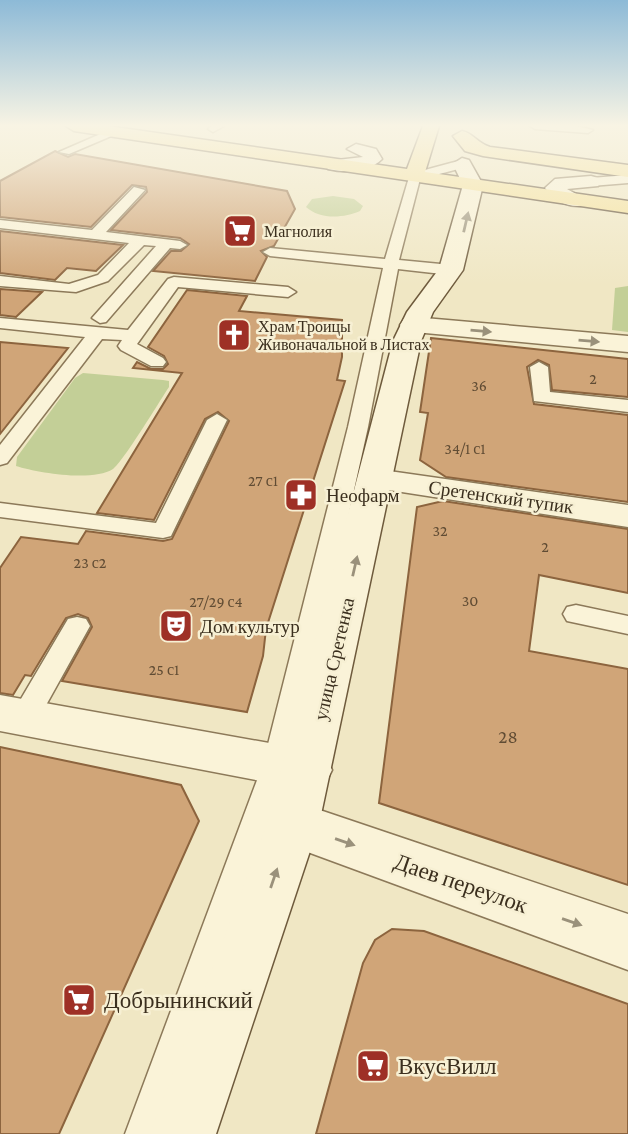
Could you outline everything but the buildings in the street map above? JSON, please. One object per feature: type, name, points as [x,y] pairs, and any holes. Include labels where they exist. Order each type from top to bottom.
[{"type":"main road","points":[[453,179],[473,185],[628,207]]},
{"type":"main road","points":[[470,179],[473,185]]},
{"type":"main road","points":[[569,179],[628,186]]},
{"type":"main road","points":[[579,201],[561,195],[555,188],[562,183],[591,182]]},
{"type":"main road","name":"улица Сретенка","points":[[184,1134],[293,786],[413,325],[451,270],[463,236],[473,185]]},
{"type":"main road","points":[[413,325],[538,351],[628,344]]},
{"type":"main road","name":"Сретенский тупик","points":[[375,479],[628,516]]},
{"type":"main road","name":"Даев переулок","points":[[13,715],[293,786],[628,942]]},
{"type":"lane","points":[[146,1134],[293,786],[358,427],[391,264],[415,179]]},
{"type":"lane","points":[[591,182],[628,179]]},
{"type":"lane","points":[[96,234],[139,190]]},
{"type":"lane","points":[[0,224],[173,244],[98,325],[0,459]]},
{"type":"lane","points":[[0,281],[70,289],[103,278],[140,241]]},
{"type":"lane","points":[[270,252],[451,270]]},
{"type":"lane","points":[[157,362],[127,346],[174,282],[288,292]]},
{"type":"lane","points":[[0,323],[98,325],[134,336]]},
{"type":"lane","points":[[538,351],[541,397],[628,406]]},
{"type":"lane","points":[[0,510],[163,531],[217,421]]},
{"type":"lane","points":[[576,614],[628,625]]},
{"type":"lane","points":[[13,715],[77,626]]},
{"type":"green space","points":[[333,196],[354,199],[363,206],[360,211],[340,216],[325,216],[306,207],[312,199]]},
{"type":"green space","points":[[628,286],[628,332],[612,330],[615,288]]},
{"type":"green space","points":[[83,373],[163,380],[169,381],[169,387],[113,469],[104,473],[79,476],[16,466],[17,457],[75,378]]},
{"type":"place","name":"Магнолия","points":[[240,231]]},
{"type":"place","name":"Храм Троицы Живоначальной в Листах","points":[[234,335]]},
{"type":"place","name":"Неофарм","points":[[301,495]]},
{"type":"place","name":"Дом культур","points":[[176,626]]},
{"type":"place","name":"Добрынинский","points":[[79,1000]]},
{"type":"place","name":"ВкусВилл","points":[[373,1066]]}]
